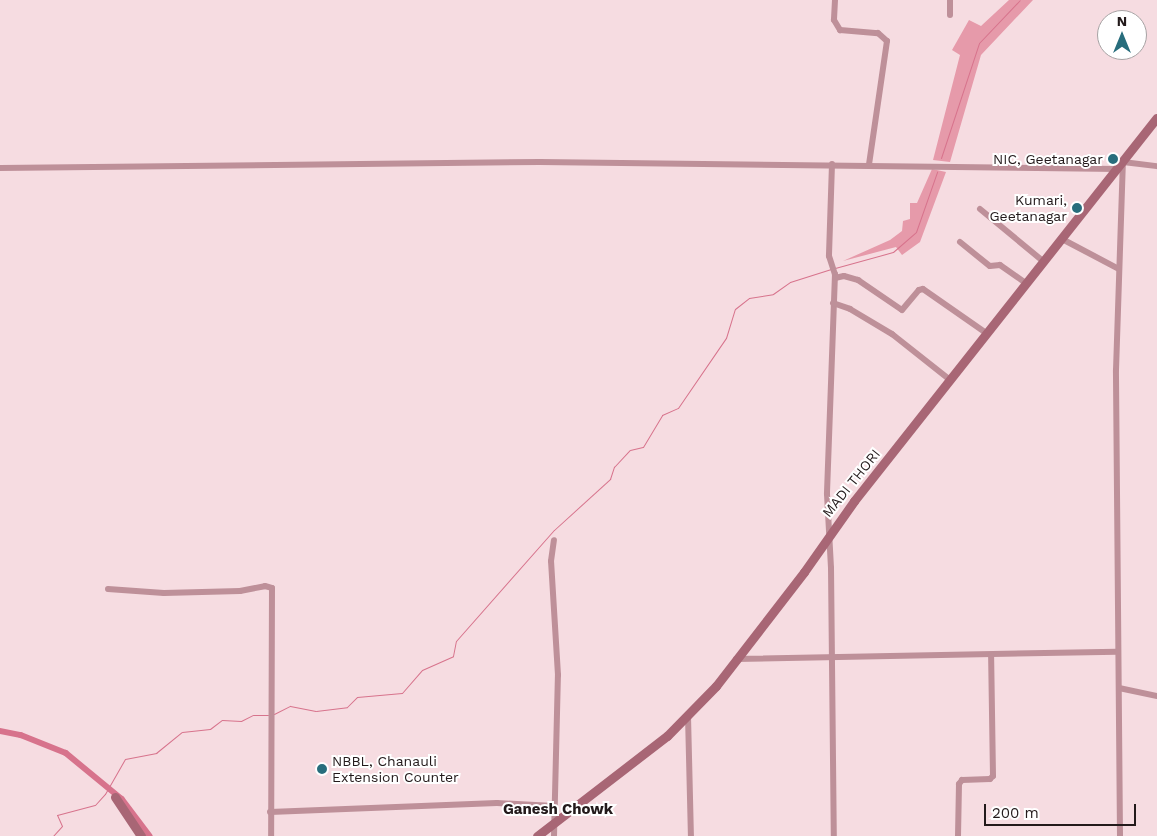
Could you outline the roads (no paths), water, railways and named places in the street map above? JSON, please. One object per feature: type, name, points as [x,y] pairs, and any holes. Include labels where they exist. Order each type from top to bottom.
[{"type":"main road","name":"MADI THORI","points":[[538,836],[667,736],[688,716],[736,659],[804,572],[830,531],[1121,166],[1157,118]]},
{"type":"main road","points":[[115,797],[141,836]]},
{"type":"street","points":[[835,0],[834,20],[840,30],[878,33],[887,41],[869,164]]},
{"type":"street","points":[[950,0],[950,15]]},
{"type":"street","points":[[0,168],[540,162],[1157,166]]},
{"type":"street","points":[[832,164],[830,264],[835,276],[827,494],[830,531],[833,658],[834,836]]},
{"type":"street","points":[[1120,836],[1117,652],[1121,166]]},
{"type":"street","points":[[980,208],[1044,262]]},
{"type":"street","points":[[1062,239],[1119,269]]},
{"type":"street","points":[[960,242],[990,266],[994,268],[999,264],[1027,284]]},
{"type":"street","points":[[835,276],[844,276],[858,280],[902,310],[923,289],[986,333]]},
{"type":"street","points":[[833,303],[850,309],[892,334],[950,380]]},
{"type":"street","points":[[554,540],[551,561],[558,675],[554,836]]},
{"type":"street","points":[[108,589],[164,593],[270,586],[271,836]]},
{"type":"street","points":[[736,659],[1117,652]]},
{"type":"street","points":[[958,836],[959,784],[962,780],[990,780],[993,776],[991,655]]},
{"type":"street","points":[[1119,688],[1157,696]]},
{"type":"street","points":[[688,716],[691,836]]},
{"type":"street","points":[[270,812],[497,803],[554,806]]},
{"type":"waterway","points":[[941,158],[979,43],[1020,0]]},
{"type":"waterway","points":[[835,268],[893,252],[916,232],[937,172]]},
{"type":"waterway","points":[[274,714],[290,706],[316,711],[347,707],[357,697],[402,693],[422,670],[453,656],[456,641],[554,530],[610,479],[614,467],[630,450],[643,447],[662,415],[678,408],[726,338],[735,309],[749,298],[773,294],[790,282],[831,269]]},
{"type":"waterway","points":[[53,836],[62,826],[57,815],[95,805],[105,794],[125,759],[156,753],[182,732],[210,729],[222,720],[241,721],[253,715],[268,715]]},
{"type":"waterway","points":[[0,731],[21,735],[66,753],[122,799],[150,836]]},
{"type":"place","name":"NIC, Geetanagar","points":[[1113,159]]},
{"type":"place","name":"Kumari, Geetanagar","points":[[1077,208]]},
{"type":"place","name":"NBBL, Chanauli Extension Counter","points":[[322,769]]},
{"type":"district","name":"Ganesh Chowk","points":[[558,810]]}]
